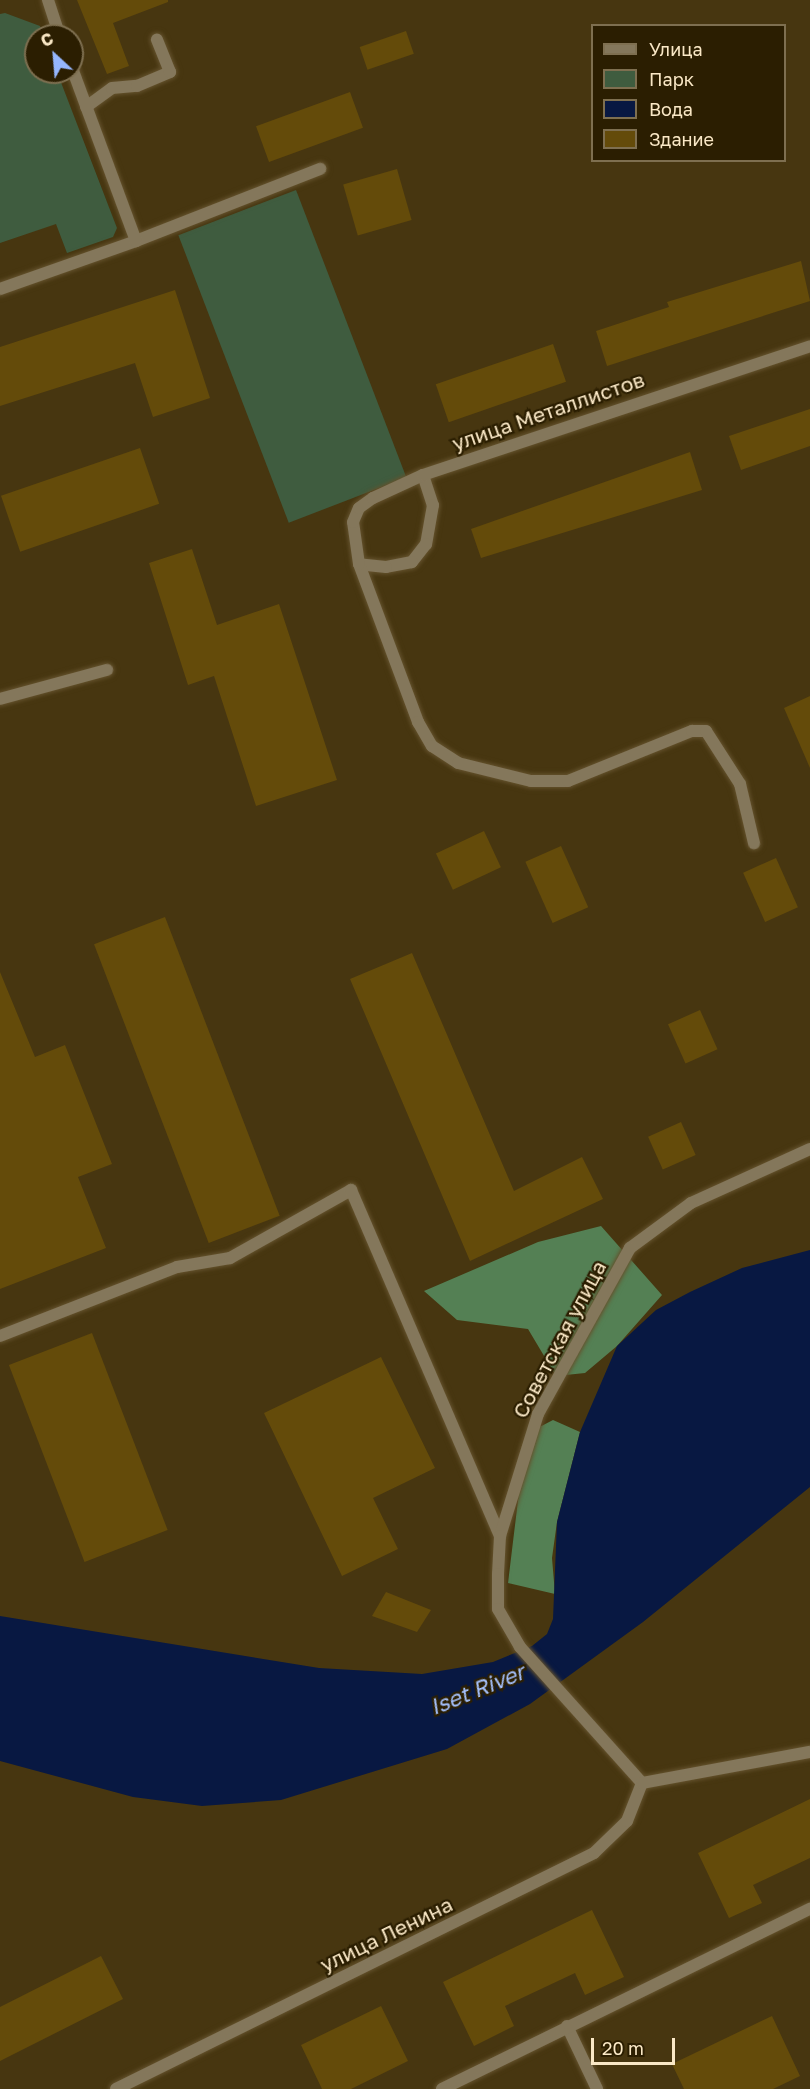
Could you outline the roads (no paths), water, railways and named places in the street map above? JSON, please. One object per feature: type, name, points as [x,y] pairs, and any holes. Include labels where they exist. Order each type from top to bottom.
[{"type":"street","points":[[48,0],[56,24]]},
{"type":"street","points":[[86,107],[112,88],[137,86],[170,72],[157,39]]},
{"type":"street","points":[[78,84],[136,241]]},
{"type":"street","points":[[0,289],[136,241],[320,170]]},
{"type":"street","name":"улица Металлистов","points":[[754,843],[740,784],[706,731],[692,731],[568,781],[531,781],[458,763],[432,746],[418,722],[359,564],[353,522],[359,508],[423,475],[810,346]]},
{"type":"street","points":[[359,564],[386,567],[411,562],[426,544],[433,505],[423,475]]},
{"type":"street","points":[[0,699],[107,670]]},
{"type":"street","name":"Советская улица","points":[[642,1783],[520,1647],[498,1609],[500,1536],[537,1414],[630,1248],[691,1203],[810,1149]]},
{"type":"street","points":[[0,1336],[177,1267],[230,1258],[351,1190],[500,1536]]},
{"type":"street","points":[[642,1783],[810,1752]]},
{"type":"street","name":"улица Ленина","points":[[116,2089],[594,1853],[627,1821],[642,1783]]},
{"type":"street","points":[[442,2089],[810,1909]]},
{"type":"street","points":[[567,2026],[597,2089]]},
{"type":"water","name":"Iset River","points":[[810,1250],[810,1487],[643,1622],[530,1704],[447,1749],[281,1800],[202,1806],[133,1797],[0,1761],[0,1616],[319,1668],[422,1674],[493,1662],[532,1646],[547,1634],[553,1619],[557,1522],[580,1432],[617,1346],[656,1310],[690,1292],[742,1268]]}]
